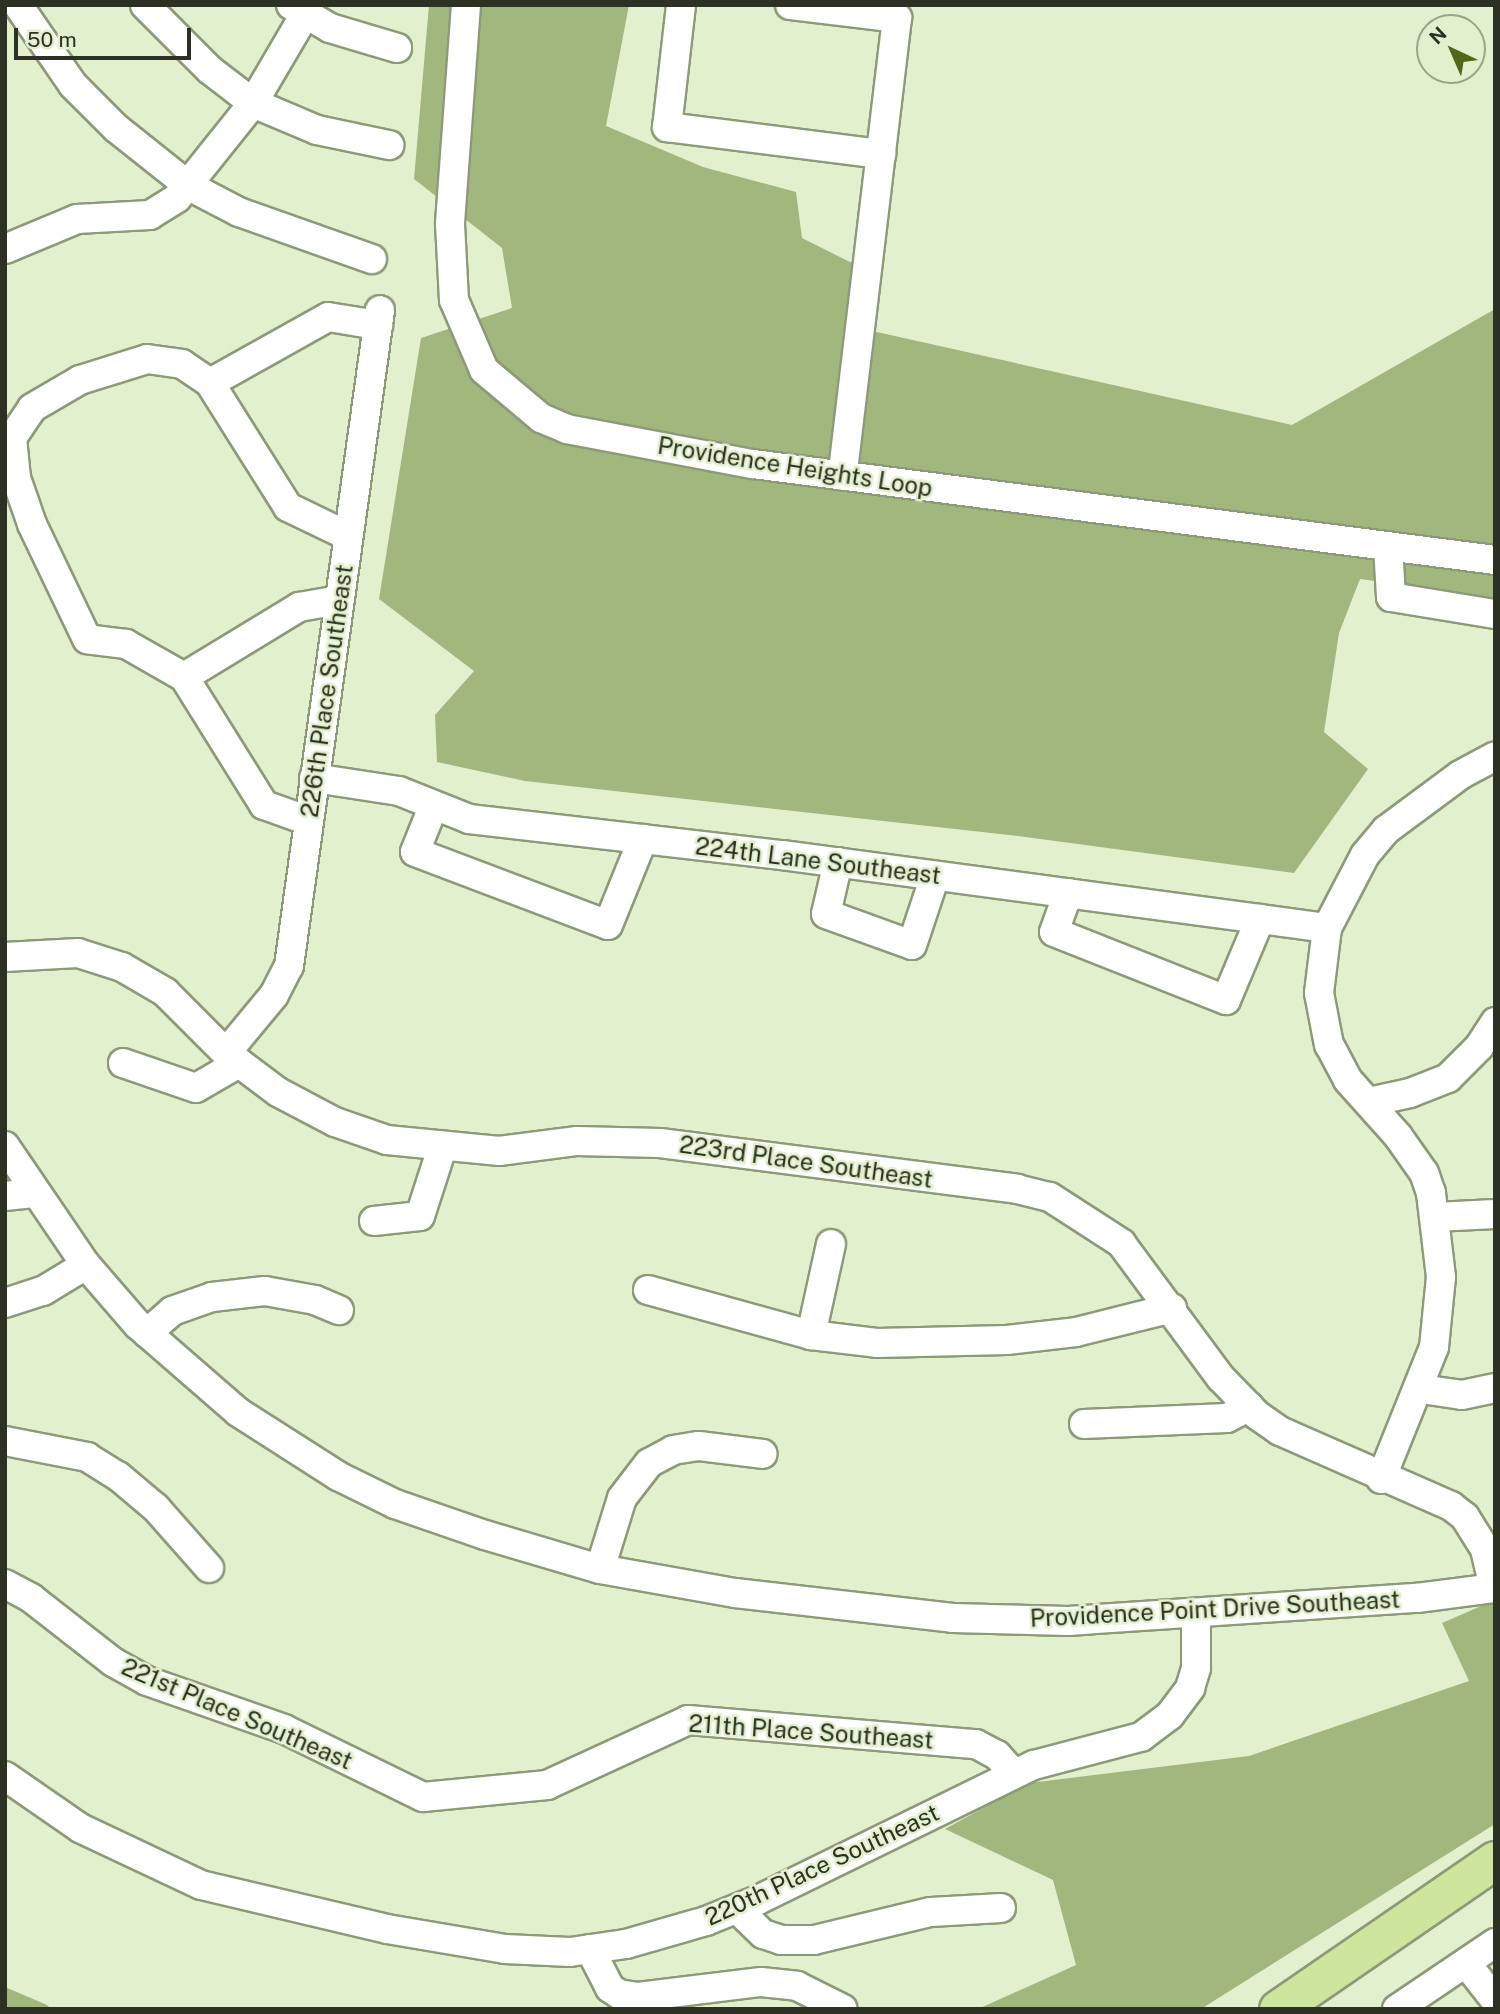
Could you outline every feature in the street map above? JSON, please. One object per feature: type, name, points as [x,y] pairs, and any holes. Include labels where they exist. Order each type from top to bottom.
[{"type":"main road","points":[[1278,2009],[1495,1860]]},
{"type":"street","points":[[18,5],[73,85],[116,128],[189,186],[239,212],[372,260]]},
{"type":"street","points":[[145,5],[210,70],[253,103],[317,130],[389,145]]},
{"type":"street","name":"Providence Heights Loop","points":[[466,5],[451,265],[454,300],[484,370],[520,405],[567,429],[842,476],[1495,560]]},
{"type":"street","points":[[681,5],[667,127],[881,154]]},
{"type":"street","points":[[790,5],[897,18],[842,476]]},
{"type":"street","points":[[5,249],[77,219],[150,215],[189,186],[253,103],[297,11],[397,48]]},
{"type":"street","name":"226th Place Southeast","points":[[123,1063],[196,1088],[214,1082],[274,995],[289,966],[379,317],[328,317],[210,383]]},
{"type":"street","points":[[309,821],[264,806],[184,677],[126,644],[87,639],[32,524],[16,478],[12,438],[32,408],[80,380],[147,359],[182,364],[210,383],[288,507],[348,536]]},
{"type":"street","points":[[1388,546],[1391,597],[1495,614]]},
{"type":"street","points":[[184,677],[299,607],[339,600]]},
{"type":"street","points":[[1381,1479],[1420,1390],[1442,1308],[1435,1217],[1431,1193],[1414,1155],[1335,1060],[1321,1019],[1319,993],[1326,928],[1365,855],[1386,830],[1438,790],[1495,756]]},
{"type":"street","name":"224th Lane Southeast","points":[[314,778],[399,791],[433,807],[469,818],[838,862],[1326,928]]},
{"type":"street","points":[[433,807],[415,852],[608,925],[642,839]]},
{"type":"street","points":[[838,862],[826,914],[912,945],[935,876]]},
{"type":"street","points":[[1068,894],[1054,932],[1226,1000],[1259,919]]},
{"type":"street","name":"223rd Place Southeast","points":[[5,957],[78,953],[122,967],[165,992],[233,1058],[278,1092],[335,1122],[387,1140],[442,1148],[499,1151],[576,1141],[660,1143],[1017,1189],[1050,1197],[1106,1229],[1136,1259],[1209,1362],[1249,1407],[1280,1431],[1381,1479],[1451,1506],[1465,1517],[1485,1549],[1494,1588]]},
{"type":"street","points":[[1369,1102],[1410,1093],[1448,1078],[1479,1047],[1495,1022]]},
{"type":"street","name":"Providence Point Drive Southeast","points":[[5,1146],[86,1265],[147,1333],[237,1412],[338,1476],[395,1504],[600,1569],[735,1593],[953,1618],[1068,1621],[1196,1614],[1494,1588]]},
{"type":"street","points":[[374,1221],[420,1216],[442,1148]]},
{"type":"street","points":[[5,1196],[36,1193]]},
{"type":"street","points":[[1435,1217],[1495,1214]]},
{"type":"street","points":[[811,1335],[831,1244]]},
{"type":"street","points":[[5,1303],[43,1291],[86,1265]]},
{"type":"street","points":[[648,1290],[811,1335],[877,1343],[1007,1340],[1127,1323],[1172,1308]]},
{"type":"street","points":[[147,1333],[172,1311],[212,1297],[265,1291],[315,1300],[339,1310]]},
{"type":"street","points":[[1420,1390],[1462,1395],[1495,1388]]},
{"type":"street","points":[[1084,1424],[1227,1418],[1249,1407]]},
{"type":"street","points":[[5,1441],[64,1452],[100,1465],[156,1508],[209,1568]]},
{"type":"street","points":[[600,1569],[622,1499],[649,1463],[673,1450],[699,1446],[763,1454]]},
{"type":"street","name":"221st Place Southeast","points":[[5,1584],[31,1598],[113,1662],[147,1681],[284,1729],[423,1797],[445,1797]]},
{"type":"street","name":"220th Place Southeast","points":[[5,1776],[80,1828],[201,1885],[387,1929],[492,1947],[590,1949],[626,1944],[737,1909],[1014,1774],[1120,1746],[1156,1727],[1190,1688],[1196,1668],[1196,1614]]},
{"type":"street","name":"211th Place Southeast","points":[[445,1797],[547,1785],[688,1720],[976,1744],[997,1755],[1014,1774]]},
{"type":"street","points":[[737,1909],[763,1934],[781,1940],[814,1940],[931,1912],[1001,1908]]},
{"type":"street","points":[[1397,2009],[1495,1943]]},
{"type":"street","points":[[590,1949],[610,1988],[619,1994],[638,1997],[761,1982],[797,1986],[843,2009]]},
{"type":"street","points":[[1466,1963],[1494,2000]]},
{"type":"green space","points":[[429,5],[629,5],[606,126],[703,167],[796,192],[802,238],[852,263],[859,328],[1292,425],[1495,309],[1495,607],[1428,588],[1360,579],[1339,633],[1324,732],[1368,769],[1294,873],[1018,836],[525,781],[437,762],[435,715],[474,671],[379,599],[421,338],[512,308],[502,248],[414,179]]},
{"type":"green space","points":[[1495,1600],[1495,1824],[1201,2009],[978,2009],[1076,1965],[1053,1880],[945,1829],[1029,1783],[1249,1756],[1469,1681],[1442,1623]]},
{"type":"green space","points":[[5,1987],[47,2005],[51,2009],[5,2009]]}]
